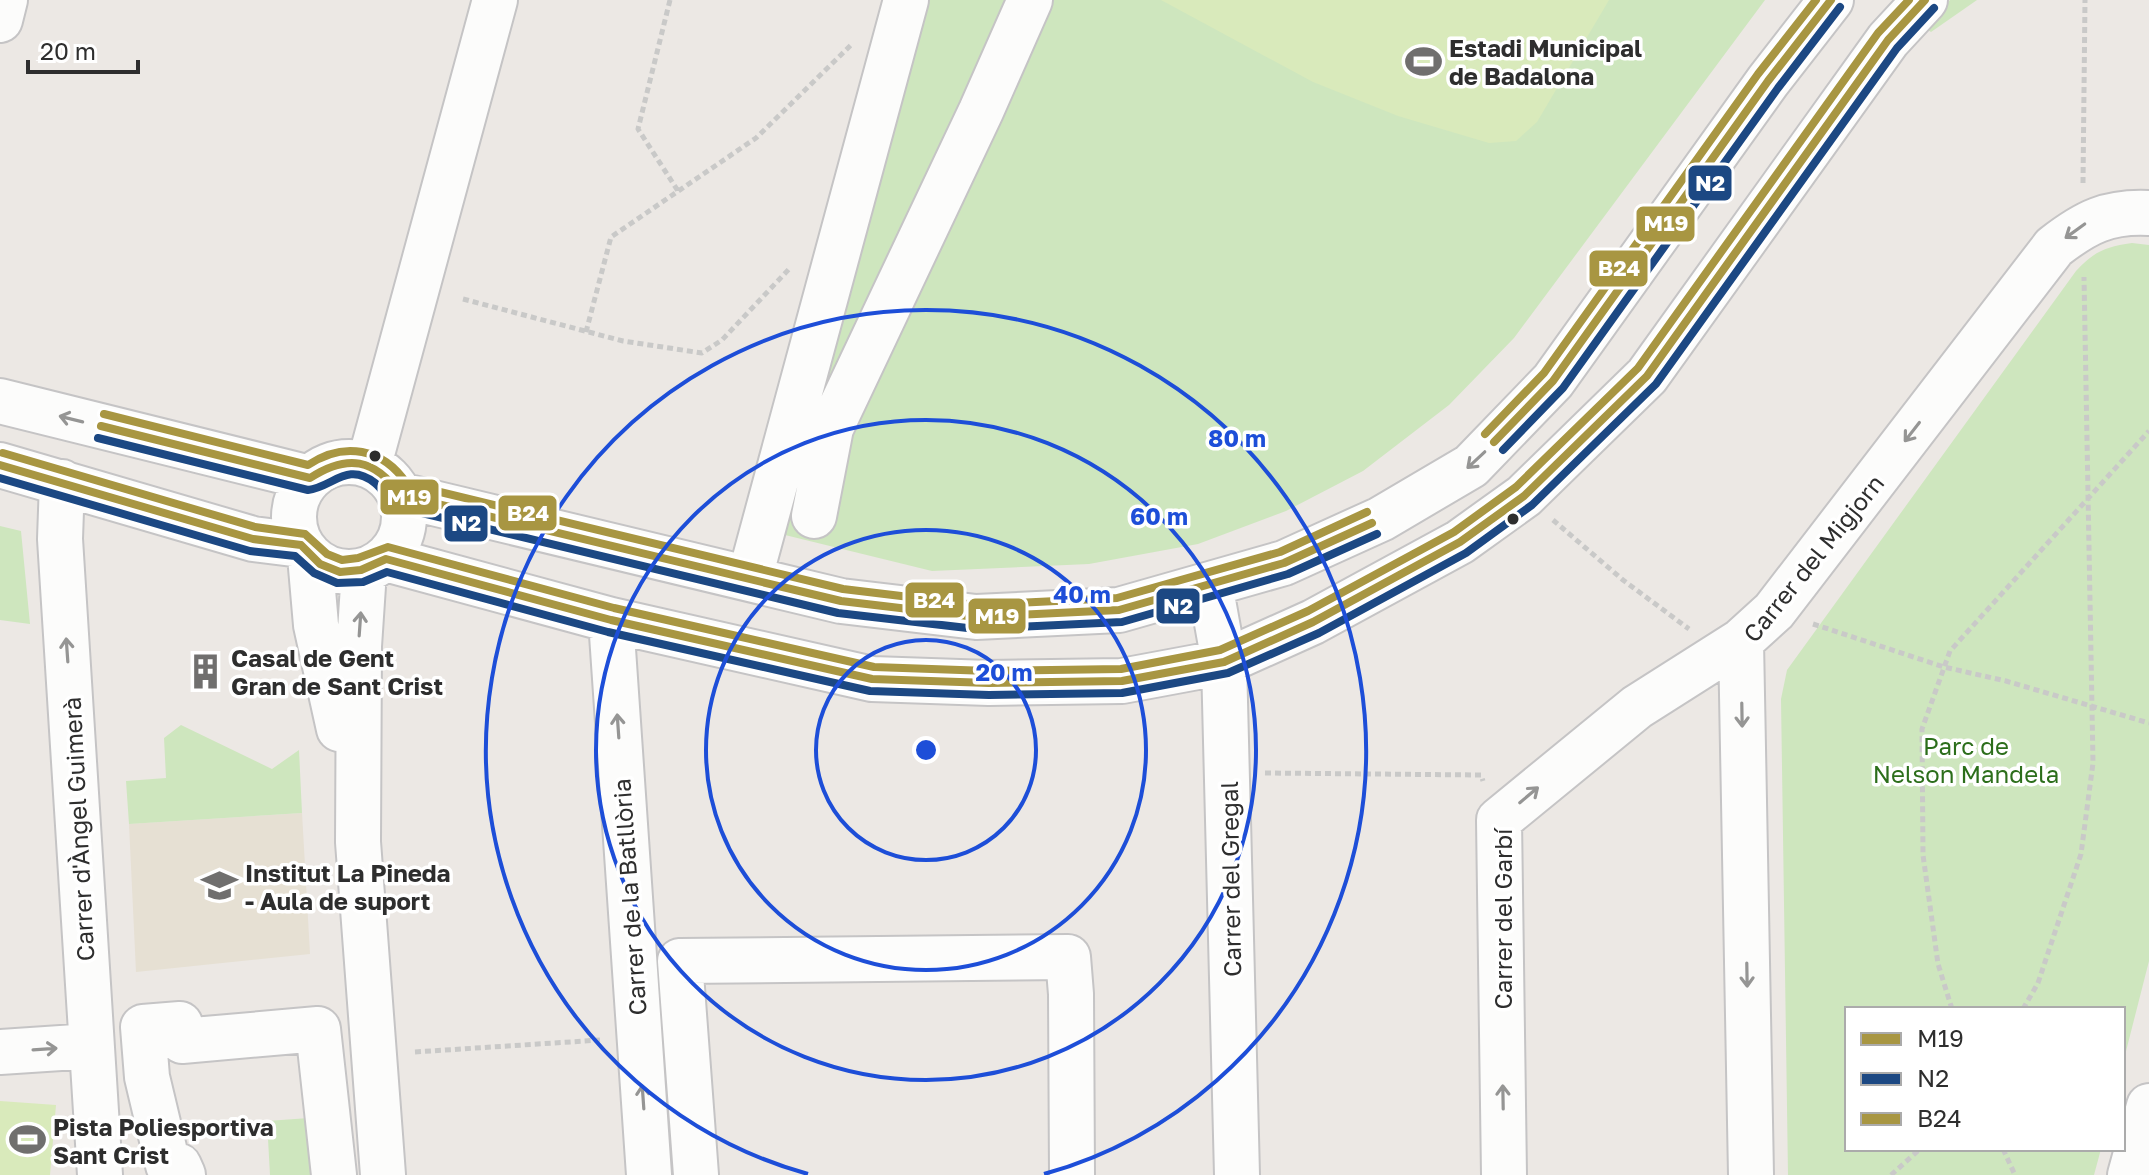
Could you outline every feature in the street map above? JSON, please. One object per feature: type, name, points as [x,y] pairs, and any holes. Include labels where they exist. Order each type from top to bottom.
[{"type":"street","points":[[0,20],[5,0]]},
{"type":"street","points":[[369,465],[495,0]]},
{"type":"street","points":[[750,577],[906,0]]},
{"type":"street","points":[[814,516],[831,428],[1030,0]]},
{"type":"street","points":[[400,495],[841,601],[976,617],[1119,610],[1284,563],[1381,519],[1471,466],[1553,381],[1768,81],[1831,0]]},
{"type":"street","points":[[375,565],[872,679],[989,683],[1122,681],[1224,662],[1313,622],[1460,542],[1524,496],[1647,376],[1888,40],[1925,0]]},
{"type":"street","name":"Carrer del Migjorn","points":[[1751,1175],[1731,647],[1774,611],[2054,247],[2083,224],[2127,212],[2149,213]]},
{"type":"street","points":[[0,401],[310,478]]},
{"type":"street","points":[[0,465],[253,539],[305,550],[328,569],[347,573],[375,565],[396,547],[404,529],[400,495],[385,474],[369,465],[338,463],[321,469],[300,493],[295,509],[305,550],[316,625],[337,717],[358,842]]},
{"type":"street","name":"Carrer d'Àngel Guimerà","points":[[62,482],[60,539],[100,1175]]},
{"type":"street","points":[[253,539],[316,625]]},
{"type":"street","points":[[375,565],[358,661],[358,842],[383,1175]]},
{"type":"street","name":"Carrer del Gregal","points":[[1210,584],[1224,662],[1237,1175]]},
{"type":"street","name":"Carrer de la Batllòria","points":[[611,620],[649,1175]]},
{"type":"street","name":"Carrer del Garbí","points":[[1504,1175],[1499,820],[1637,707],[1731,647]]},
{"type":"street","points":[[696,1175],[680,961],[1068,957],[1072,1175]]},
{"type":"street","points":[[183,1175],[179,1166],[168,1165],[147,1077],[143,1027],[180,1024],[182,1041],[318,1029],[334,1175]]},
{"type":"street","points":[[0,1052],[91,1046]]},
{"type":"street","points":[[2130,1175],[2149,1106]]},
{"type":"path","points":[[670,0],[638,129],[678,191]]},
{"type":"path","points":[[2024,1007],[2038,983],[2081,854],[2093,763],[2083,224],[2085,0]]},
{"type":"path","points":[[586,332],[611,237],[756,138],[855,40]]},
{"type":"path","points":[[463,299],[623,341],[702,353],[722,340],[792,265]]},
{"type":"path","points":[[1951,1007],[1938,964],[1923,855],[1922,729],[1950,651],[2149,431]]},
{"type":"path","points":[[1524,496],[1623,580],[1731,647]]},
{"type":"path","points":[[1774,611],[1944,667],[2006,681],[2149,723]]},
{"type":"path","points":[[1228,772],[1481,775],[1499,820]]},
{"type":"path","points":[[374,1054],[639,1037]]},
{"type":"path","points":[[1891,1175],[1918,1151]]},
{"type":"path","points":[[2004,1151],[2015,1175]]},
{"type":"shaded area","name":"Institut La Pineda - Aula de suport","points":[[302,813],[310,954],[136,972],[129,824]]},
{"type":"green space","points":[[928,0],[1765,0],[1514,338],[1449,405],[1363,471],[1286,511],[1198,544],[1089,564],[932,571],[785,535]]},
{"type":"green space","name":"Estadi Municipal de Badalona","points":[[1161,0],[1609,0],[1537,122],[1516,141],[1489,143],[1398,116],[1313,82]]},
{"type":"green space","points":[[1950,0],[1977,0],[1931,32],[1925,28],[1930,20]]},
{"type":"green space","name":"Parc de Nelson Mandela","points":[[2132,243],[2149,245],[2149,961],[2125,1055],[2125,1007],[1845,1007],[1845,1151],[2100,1151],[2094,1175],[1788,1175],[1781,699],[1787,670],[2076,271],[2101,251]]},
{"type":"green space","points":[[0,526],[21,531],[30,624],[0,620]]},
{"type":"green space","points":[[181,725],[272,769],[299,750],[302,813],[129,824],[126,781],[166,778],[164,738]]},
{"type":"green space","name":"Pista Poliesportiva Sant Crist","points":[[0,1101],[56,1105],[50,1175],[0,1175]]},
{"type":"green space","points":[[309,1118],[312,1175],[270,1175],[267,1121]]},
{"type":"transit line","name":"B24","points":[[1485,434],[1544,373],[1758,74],[1816,0]]},
{"type":"transit line","name":"M19","points":[[1494,442],[1553,381],[1768,81],[1831,0]]},
{"type":"transit line","name":"B24","points":[[3,453],[255,527],[305,534],[327,554],[342,560],[358,558],[388,547],[614,608],[874,667],[989,671],[1121,669],[1220,650],[1308,611],[1454,532],[1516,487],[1638,368],[1878,33],[1909,0]]},
{"type":"transit line","name":"M19","points":[[0,465],[253,539],[301,545],[320,564],[340,572],[361,570],[386,559],[611,620],[872,679],[989,683],[1122,681],[1224,662],[1313,622],[1460,542],[1524,496],[1647,376],[1888,40],[1925,0]]},
{"type":"transit line","name":"N2","points":[[1503,450],[1563,388],[1778,88],[1840,7]]},
{"type":"transit line","name":"N2","points":[[0,478],[250,551],[295,556],[314,573],[337,583],[363,582],[387,572],[608,632],[870,691],[989,695],[1122,693],[1228,673],[1319,633],[1466,553],[1532,505],[1656,384],[1897,48],[1934,8]]},
{"type":"transit line","name":"B24","points":[[104,414],[308,465],[335,453],[362,452],[386,462],[407,484],[843,589],[976,605],[1117,598],[1280,552],[1367,512]]},
{"type":"transit line","name":"M19","points":[[101,426],[310,478],[336,465],[360,464],[381,473],[400,495],[841,601],[976,617],[1119,610],[1284,563],[1372,523]]},
{"type":"transit line","name":"N2","points":[[98,438],[308,490],[356,474],[375,483],[397,507],[838,613],[976,629],[1122,622],[1288,574],[1377,534]]},
{"type":"place","name":"Estadi Municipal de Badalona","points":[[1423,61]]},
{"type":"place","name":"Casal de Gent Gran de Sant Crist","points":[[205,671]]},
{"type":"place","name":"Institut La Pineda - Aula de suport","points":[[219,886]]},
{"type":"place","name":"Pista Poliesportiva Sant Crist","points":[[27,1140]]}]
